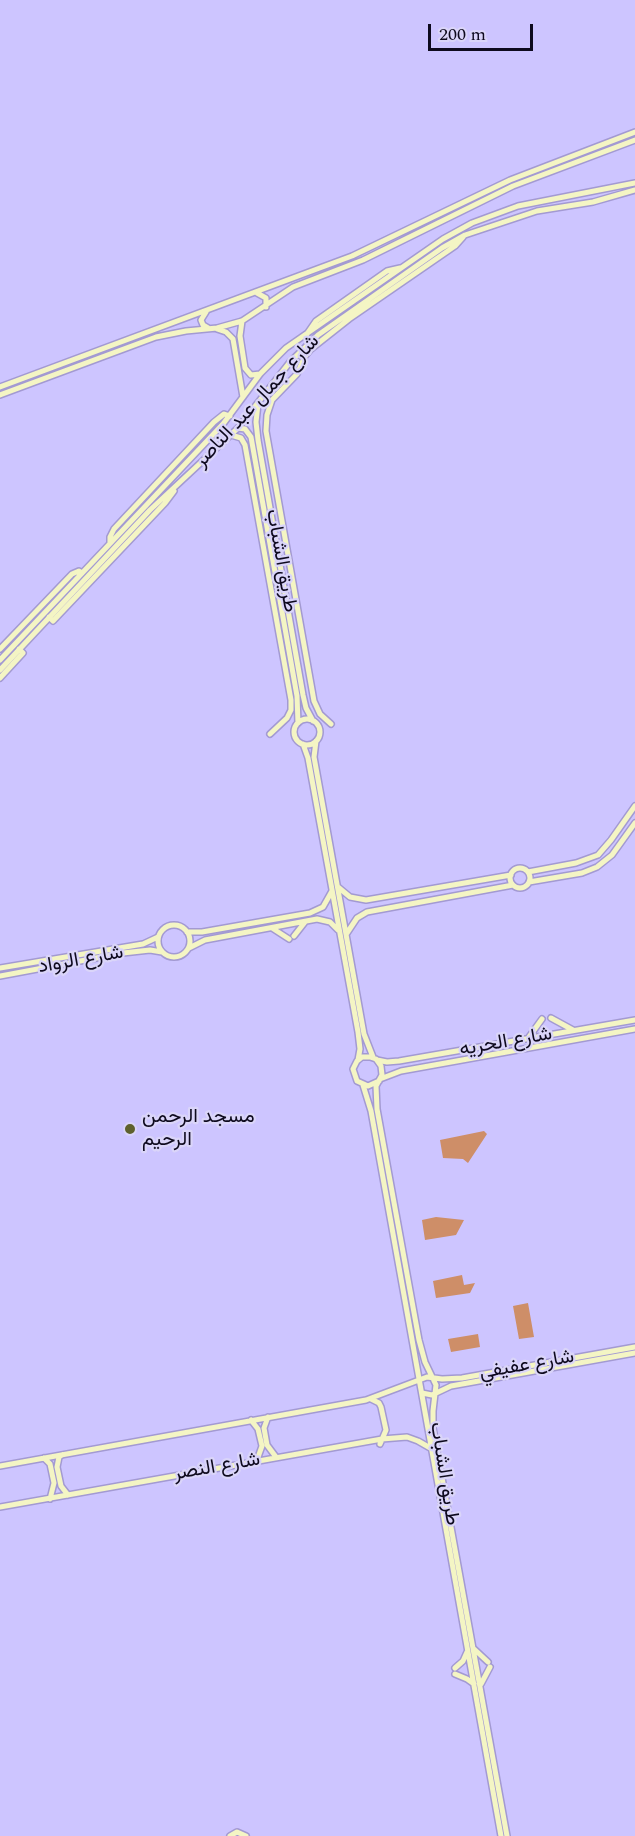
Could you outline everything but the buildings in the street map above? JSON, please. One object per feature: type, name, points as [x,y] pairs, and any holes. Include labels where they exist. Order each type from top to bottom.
[{"type":"main road","points":[[0,387],[370,249],[512,183],[635,132]]},
{"type":"main road","points":[[0,395],[156,337],[242,321],[293,287],[363,260],[512,183],[635,140]]},
{"type":"main road","points":[[508,221],[499,219],[496,213],[529,204],[635,183]]},
{"type":"main road","points":[[597,191],[600,196],[610,197]]},
{"type":"main road","name":"شارع جمال عبد الناصر","points":[[0,670],[51,619],[150,510],[238,428],[295,356],[318,335],[366,304],[442,248],[465,235],[537,211],[589,203],[635,192]]},
{"type":"main road","points":[[578,194],[586,196],[589,203]]},
{"type":"main road","name":"شارع جمال عبد الناصر","points":[[0,660],[230,416],[260,374],[286,348],[307,334],[316,321],[387,271],[402,268],[453,233],[496,213]]},
{"type":"main road","points":[[256,293],[264,296],[267,301],[266,307]]},
{"type":"main road","points":[[331,723],[320,714],[314,701],[266,423],[272,400],[297,374],[308,352],[366,304]]},
{"type":"main road","points":[[207,311],[202,316],[201,323],[226,332],[233,339],[243,397]]},
{"type":"main road","points":[[242,321],[240,336],[245,368],[251,375],[260,374]]},
{"type":"main road","points":[[286,348],[292,348],[295,356]]},
{"type":"main road","name":"طريق الشباب","points":[[260,400],[256,414],[256,430],[303,695],[306,708],[313,720]]},
{"type":"main road","points":[[110,543],[114,529],[199,437],[221,415],[230,416]]},
{"type":"main road","name":"طريق الشباب","points":[[238,428],[248,431],[251,436],[297,696],[298,723]]},
{"type":"main road","points":[[231,435],[241,438],[245,445],[291,710],[287,718],[270,734]]},
{"type":"main road","points":[[203,444],[208,450],[217,447]]},
{"type":"main road","points":[[0,649],[72,574],[78,571],[82,573]]},
{"type":"main road","points":[[0,678],[21,651]]},
{"type":"main road","points":[[283,659],[291,664]]},
{"type":"main road","points":[[189,948],[190,940],[187,932],[180,926],[172,925],[164,929],[159,937],[158,945],[162,952],[176,957],[183,955],[189,948],[205,940],[308,921],[326,920],[334,925],[343,934],[365,1040],[381,1066],[379,1080],[370,1085],[363,1085],[354,1076],[354,1066],[358,1060],[359,1039],[343,934],[314,757],[320,731],[313,720],[305,719],[298,723],[295,735],[297,740],[303,744],[316,741]]},
{"type":"main road","points":[[187,932],[202,932],[309,913],[323,907],[328,900],[335,888],[308,758],[303,744]]},
{"type":"main road","points":[[335,888],[355,899],[373,900],[510,875],[519,868],[528,872],[576,864],[592,858],[607,846],[635,806]]},
{"type":"main road","points":[[343,934],[357,918],[374,910],[513,885],[521,887],[529,882],[582,873],[597,867],[612,855],[635,823]]},
{"type":"main road","points":[[528,872],[529,882]]},
{"type":"main road","points":[[510,875],[513,885]]},
{"type":"main road","points":[[412,892],[414,903]]},
{"type":"main road","points":[[373,900],[371,905],[374,910]]},
{"type":"main road","points":[[270,927],[292,938],[312,917],[309,913]]},
{"type":"main road","name":"شارع الرواد","points":[[1,968],[142,944],[159,937]]},
{"type":"main road","name":"شارع الرواد","points":[[2,976],[123,953],[150,950],[162,952]]},
{"type":"main road","points":[[19,965],[20,972]]},
{"type":"main road","points":[[1,968],[2,976]]},
{"type":"main road","points":[[551,1018],[578,1030],[583,1038]]},
{"type":"main road","points":[[527,1038],[536,1030],[542,1019]]},
{"type":"main road","name":"شارع الحريه","points":[[375,1059],[387,1062],[399,1061],[635,1020]]},
{"type":"main road","name":"شارع الحريه","points":[[379,1080],[401,1071],[635,1029]]},
{"type":"main road","points":[[516,1041],[517,1050]]},
{"type":"main road","points":[[358,1060],[365,1057],[375,1059]]},
{"type":"main road","points":[[399,1061],[398,1066],[401,1071]]},
{"type":"main road","name":"طريق الشباب","points":[[379,1080],[375,1093],[377,1108],[417,1331],[425,1362],[435,1378],[437,1393],[433,1411],[433,1428],[473,1646],[501,1836]]},
{"type":"main road","name":"طريق الشباب","points":[[363,1085],[370,1104],[468,1650],[507,1836]]},
{"type":"main road","name":"شارع عفيفي","points":[[419,1379],[427,1377],[449,1379],[635,1352]]},
{"type":"main road","name":"شارع عفيفي","points":[[422,1393],[429,1396],[452,1386],[544,1366]]},
{"type":"main road","name":"شارع النصر","points":[[0,1466],[165,1432],[251,1420],[370,1399],[419,1379]]},
{"type":"main road","points":[[449,1379],[447,1383],[452,1386]]},
{"type":"main road","points":[[370,1399],[381,1405],[386,1430],[381,1441]]},
{"type":"main road","points":[[268,1417],[264,1428],[267,1445],[276,1457]]},
{"type":"main road","points":[[251,1420],[258,1429],[262,1446],[257,1460]]},
{"type":"main road","name":"شارع النصر","points":[[0,1507],[97,1493],[224,1469],[257,1460],[316,1453],[407,1437],[432,1449]]},
{"type":"main road","points":[[62,1455],[59,1457],[57,1467],[60,1481],[68,1496]]},
{"type":"main road","points":[[44,1458],[50,1464],[54,1482],[50,1499]]},
{"type":"main road","points":[[468,1650],[455,1671],[477,1685],[489,1665],[477,1654],[473,1646]]},
{"type":"main road","points":[[230,1836],[237,1832],[246,1836]]},
{"type":"shaded area","points":[[484,1131],[487,1134],[468,1163],[463,1159],[443,1158],[440,1140]]},
{"type":"shaded area","points":[[436,1217],[464,1220],[456,1235],[425,1240],[422,1220]]},
{"type":"shaded area","points":[[462,1275],[464,1285],[475,1283],[470,1293],[436,1298],[433,1281]]},
{"type":"shaded area","points":[[528,1303],[534,1337],[519,1339],[513,1306]]},
{"type":"shaded area","points":[[478,1334],[480,1347],[451,1352],[448,1339]]},
{"type":"place","name":"مسجد الرحمن الرحيم","points":[[130,1129]]}]
